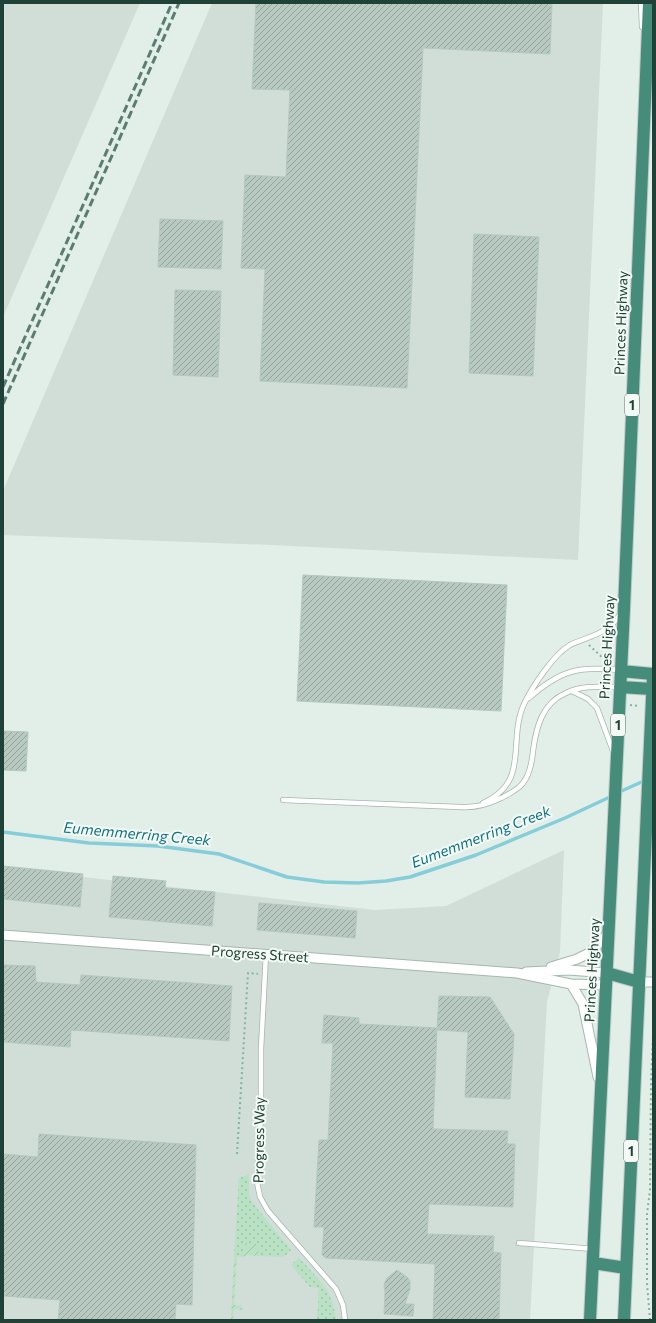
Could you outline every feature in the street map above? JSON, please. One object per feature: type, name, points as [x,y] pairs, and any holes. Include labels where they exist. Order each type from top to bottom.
[{"type":"highway","name":"Princes Highway","points":[[590,1320],[620,671],[648,139],[645,95],[649,3]]},
{"type":"highway","points":[[620,671],[653,675]]},
{"type":"highway","name":"1","points":[[624,1320],[653,675]]},
{"type":"highway","points":[[620,687],[652,689]]},
{"type":"highway","points":[[607,972],[639,982]]},
{"type":"highway","points":[[606,986],[639,982]]},
{"type":"highway","points":[[593,1263],[626,1268]]},
{"type":"street","points":[[538,971],[577,960],[589,954],[608,934]]},
{"type":"street","name":"Progress Street","points":[[3,935],[517,973],[571,984],[606,986]]},
{"type":"street","name":"Progress Street","points":[[517,973],[569,970],[607,972]]},
{"type":"street","points":[[639,982],[653,982]]},
{"type":"street","points":[[571,984],[583,1004],[601,1091]]},
{"type":"lane","name":"Princes Highway","points":[[641,3],[645,95]]},
{"type":"lane","points":[[460,808],[476,805],[489,800],[501,792],[508,782],[514,771],[519,718],[525,702],[540,678],[560,652],[571,645],[608,628],[624,609]]},
{"type":"lane","points":[[525,702],[550,681],[569,672],[594,668],[620,671]]},
{"type":"lane","points":[[283,800],[460,808],[482,806],[510,794],[520,787],[528,776],[539,721],[556,698],[572,691],[591,687],[620,687]]},
{"type":"lane","points":[[572,691],[588,699],[597,708],[616,766]]},
{"type":"lane","name":"Progress Way","points":[[266,954],[261,1049],[261,1111],[257,1170],[258,1190],[260,1197],[268,1211],[336,1289],[343,1305],[344,1320]]},
{"type":"lane","points":[[519,1243],[594,1248]]},
{"type":"path","points":[[587,642],[592,649],[604,658],[606,663]]},
{"type":"path","points":[[237,1154],[248,973],[265,974]]},
{"type":"path","points":[[650,1320],[647,1283],[647,1222],[650,1190],[651,1077],[653,1037]]},
{"type":"shaded area","points":[[3,3],[140,3],[3,317]]},
{"type":"shaded area","points":[[212,3],[603,3],[578,560],[271,545],[3,535],[3,491]]},
{"type":"shaded area","points":[[564,850],[560,952],[547,1002],[530,1320],[3,1320],[3,868],[375,910],[446,906]]},
{"type":"green space","points":[[249,1174],[249,1195],[252,1202],[291,1250],[284,1257],[258,1256],[259,1244],[245,1243],[244,1257],[234,1256],[239,1178]]},
{"type":"green space","points":[[245,1243],[259,1244],[258,1256],[246,1255],[244,1257]]},
{"type":"green space","points":[[234,1256],[237,1256],[234,1305],[242,1306],[242,1310],[234,1309],[233,1320],[231,1320]]},
{"type":"green space","points":[[299,1258],[324,1286],[332,1301],[336,1320],[317,1320],[319,1288],[310,1287],[291,1265]]},
{"type":"building","points":[[256,3],[552,3],[550,54],[423,48],[407,388],[260,381],[265,269],[241,268],[245,175],[286,177],[290,90],[252,89]]},
{"type":"building","points":[[160,219],[223,221],[221,269],[158,267]]},
{"type":"building","points":[[474,234],[539,237],[533,376],[469,373]]},
{"type":"building","points":[[175,290],[221,291],[218,377],[173,375]]},
{"type":"building","points":[[303,575],[507,585],[501,711],[297,701]]},
{"type":"building","points":[[3,731],[28,732],[26,771],[3,770]]},
{"type":"building","points":[[3,866],[83,874],[80,907],[3,899]]},
{"type":"building","points":[[113,876],[166,881],[165,888],[215,892],[212,926],[109,917]]},
{"type":"building","points":[[259,903],[357,911],[355,938],[257,930]]},
{"type":"building","points":[[4,965],[35,966],[36,982],[80,985],[81,975],[232,986],[229,1041],[71,1030],[70,1047],[3,1042]]},
{"type":"building","points":[[439,996],[490,997],[514,1034],[510,1099],[465,1097],[468,1032],[437,1030]]},
{"type":"building","points":[[324,1015],[359,1018],[359,1024],[437,1028],[433,1129],[508,1131],[507,1144],[515,1144],[513,1207],[429,1204],[427,1234],[494,1236],[493,1252],[501,1253],[499,1320],[433,1320],[435,1264],[326,1258],[322,1255],[324,1227],[314,1227],[319,1140],[328,1140],[333,1043],[322,1043]]},
{"type":"building","points":[[39,1134],[196,1145],[192,1305],[176,1304],[175,1320],[58,1320],[60,1300],[3,1296],[3,1154],[38,1157]]},
{"type":"building","points":[[397,1270],[410,1281],[410,1289],[405,1304],[414,1304],[413,1316],[384,1314],[385,1282],[387,1278]]},
{"type":"waterway","name":"Eumemmerring Creek","points":[[617,793],[646,780]]},
{"type":"waterway","name":"Eumemmerring Creek","points":[[3,832],[89,843],[158,846],[219,854],[287,877],[324,882],[358,883],[386,881],[410,877],[476,855],[565,818],[612,796]]},
{"type":"railway","points":[[3,387],[172,3]]},
{"type":"railway","points":[[3,404],[179,3]]}]
